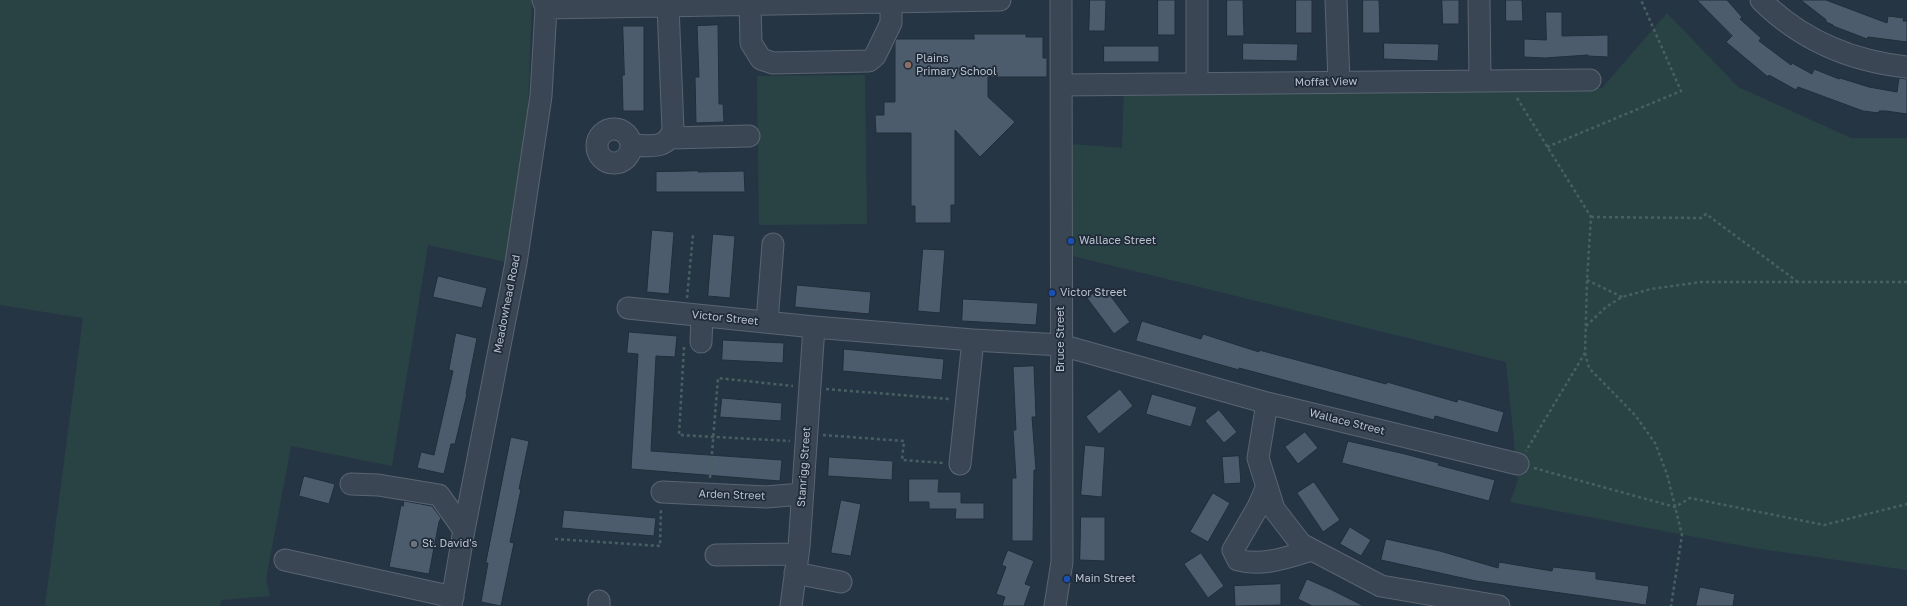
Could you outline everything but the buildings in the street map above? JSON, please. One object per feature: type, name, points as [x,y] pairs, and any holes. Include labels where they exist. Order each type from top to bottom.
[{"type":"street","points":[[545,4],[668,6],[1000,0]]},
{"type":"street","name":"Bruce Street","points":[[1055,606],[1062,562],[1061,0]]},
{"type":"street","points":[[1197,0],[1197,83]]},
{"type":"street","points":[[1336,0],[1339,82]]},
{"type":"street","points":[[1479,0],[1480,81]]},
{"type":"street","points":[[1762,0],[1781,18],[1824,46],[1853,57],[1884,64],[1907,67]]},
{"type":"street","points":[[750,4],[751,43],[761,59],[773,63],[869,61],[875,56],[891,23],[892,2]]},
{"type":"street","name":"Meadowhead Road","points":[[452,602],[464,530],[516,263],[541,96],[545,4]]},
{"type":"street","points":[[632,145],[661,145],[670,138],[673,130],[668,6]]},
{"type":"street","name":"Moffat View","points":[[1062,85],[1590,80]]},
{"type":"street","points":[[670,138],[749,136]]},
{"type":"street","points":[[767,322],[773,244]]},
{"type":"street","name":"Victor Street","points":[[628,308],[814,327],[973,340],[1061,345]]},
{"type":"street","points":[[692,343],[694,315]]},
{"type":"street","name":"Stanrigg Street","points":[[791,606],[797,564],[814,327]]},
{"type":"street","points":[[960,464],[973,340]]},
{"type":"street","name":"Wallace Street","points":[[1061,345],[1267,403],[1518,464]]},
{"type":"street","points":[[1267,403],[1258,458],[1274,509],[1301,544],[1381,586],[1499,606]]},
{"type":"street","points":[[351,484],[378,485],[439,495],[464,530]]},
{"type":"street","points":[[1267,486],[1258,507],[1233,550],[1238,560],[1250,564],[1277,560],[1312,550]]},
{"type":"street","name":"Arden Street","points":[[662,492],[766,497],[802,494]]},
{"type":"street","points":[[716,555],[797,564],[841,582]]},
{"type":"street","points":[[285,560],[452,602]]},
{"type":"path","points":[[1548,147],[1681,91],[1641,0]]},
{"type":"path","points":[[1506,81],[1591,217],[1585,352],[1589,368],[1635,415],[1654,443],[1667,474],[1682,535],[1671,606]]},
{"type":"path","points":[[1591,217],[1702,218],[1706,214],[1798,282]]},
{"type":"path","points":[[693,235],[694,315]]},
{"type":"path","points":[[1587,280],[1622,297]]},
{"type":"path","points":[[1586,326],[1606,307],[1622,297],[1651,289],[1701,282],[1907,282]]},
{"type":"path","points":[[692,343],[679,435],[821,443],[821,434],[904,441],[902,460],[960,464]]},
{"type":"path","points":[[1585,352],[1518,464],[1675,507],[1690,498],[1824,525],[1857,518],[1907,504]]},
{"type":"path","points":[[555,539],[660,546],[662,492]]},
{"type":"green space","points":[[0,0],[532,0],[528,110],[506,262],[428,245],[392,466],[291,446],[266,579],[270,596],[221,600],[220,606],[45,606],[83,318],[0,305]]},
{"type":"green space","points":[[1667,13],[1738,87],[1851,138],[1907,138],[1907,570],[1754,548],[1510,502],[1518,480],[1506,362],[1073,256],[1071,144],[1122,148],[1124,94],[1407,89],[1602,88]]},
{"type":"green space","points":[[865,75],[867,224],[759,225],[757,76]]},
{"type":"place","name":"Plains Primary School","points":[[908,65]]},
{"type":"place","name":"Wallace Street","points":[[1071,241]]},
{"type":"place","name":"Victor Street","points":[[1052,293]]},
{"type":"place","name":"St. David's","points":[[414,544]]},
{"type":"place","name":"Main Street","points":[[1067,579]]}]
